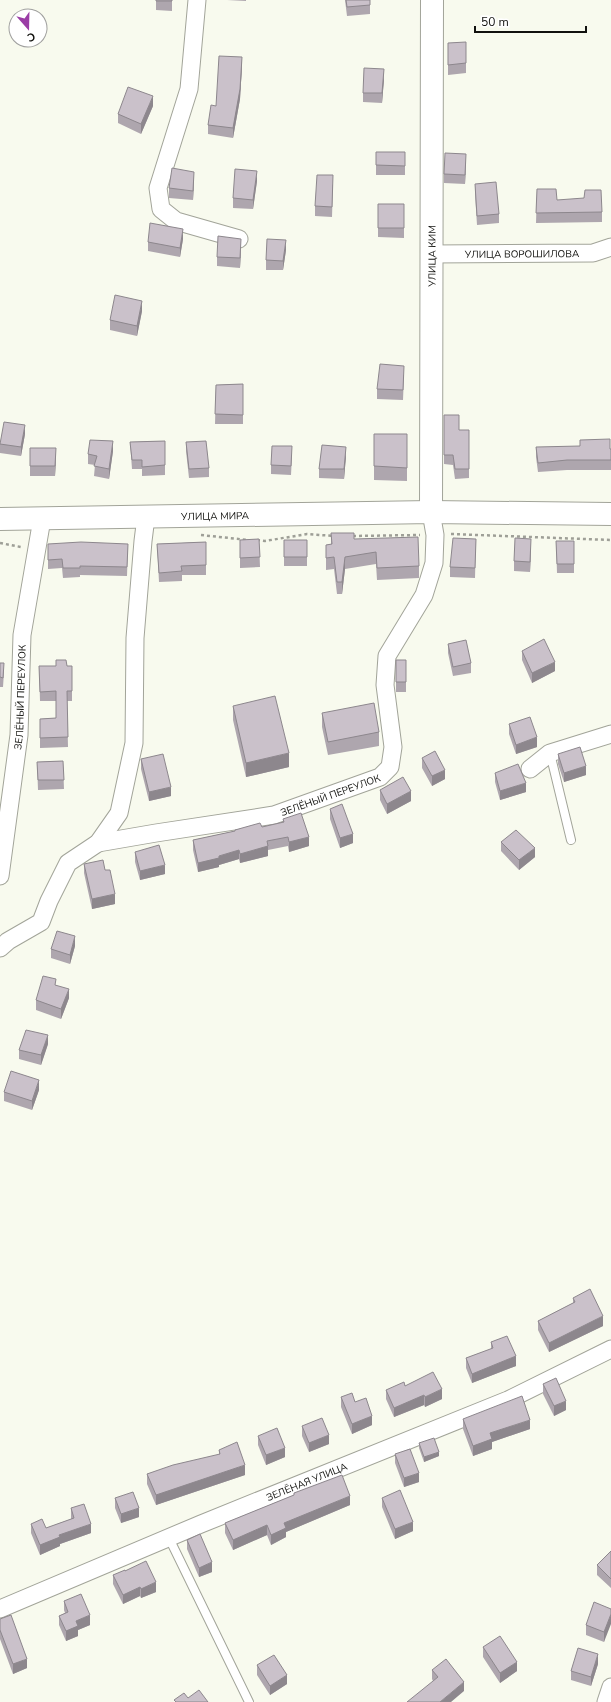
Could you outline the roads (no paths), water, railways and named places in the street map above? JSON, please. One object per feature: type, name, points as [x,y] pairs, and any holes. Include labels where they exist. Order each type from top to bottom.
[{"type":"street","points":[[197,0],[189,89],[158,188],[161,209],[176,221],[239,240]]},
{"type":"street","name":"УЛИЦА КИМ","points":[[431,512],[432,0]]},
{"type":"street","name":"УЛИЦА ВОРОШИЛОВА","points":[[431,254],[593,254],[611,247]]},
{"type":"street","name":"УЛИЦА МИРА","points":[[0,519],[431,512],[611,514]]},
{"type":"street","name":"ЗЕЛЁНЫЙ ПЕРЕУЛОК","points":[[98,843],[274,815],[380,777],[390,767],[393,747],[385,685],[387,656],[424,595],[434,563],[435,535],[431,512]]},
{"type":"street","name":"ЗЕЛЁНЫЙ ПЕРЕУЛОК","points":[[0,948],[8,941],[41,922],[49,901],[68,863],[98,843],[119,813],[134,743],[135,638],[146,517]]},
{"type":"street","name":"ЗЕЛЁНЫЙ ПЕРЕУЛОК","points":[[0,876],[18,735],[22,635],[42,519]]},
{"type":"street","points":[[530,769],[550,753],[611,734]]},
{"type":"street","name":"ЗЕЛЁНАЯ УЛИЦА","points":[[0,1608],[508,1400],[611,1349]]},
{"type":"lane","points":[[550,753],[571,840]]},
{"type":"lane","points":[[169,1538],[249,1702]]}]
